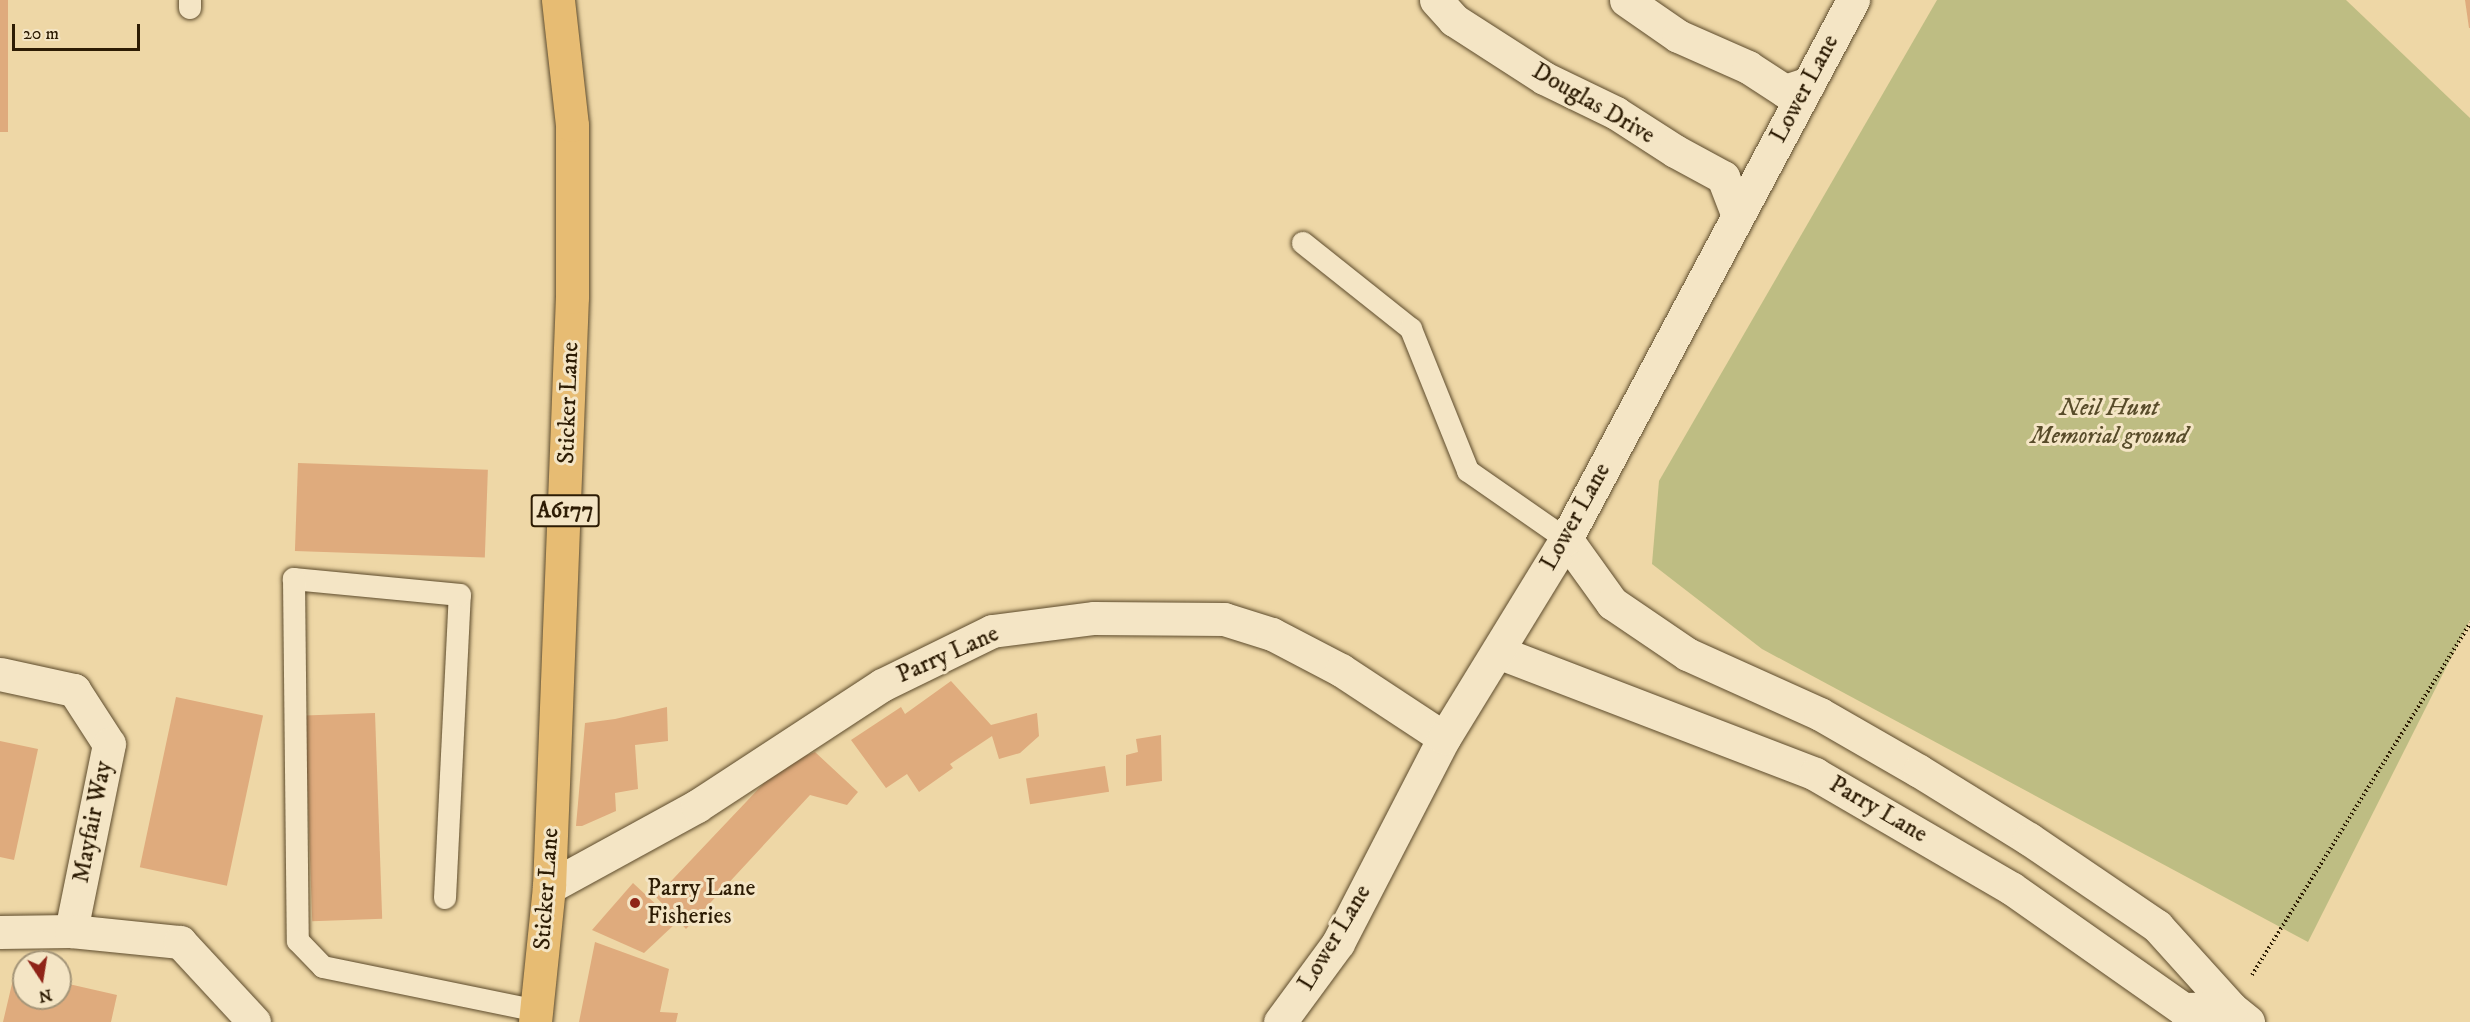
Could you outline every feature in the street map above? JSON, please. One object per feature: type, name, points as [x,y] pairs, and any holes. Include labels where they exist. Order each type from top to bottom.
[{"type":"highway","name":"Sticker Lane","points":[[536,1016],[549,887],[573,297],[572,125],[558,0]]},
{"type":"street","name":"Douglas Drive","points":[[1436,0],[1454,20],[1544,78],[1616,113],[1675,151],[1723,177],[1737,214]]},
{"type":"street","points":[[1626,0],[1678,36],[1748,67],[1785,91],[1809,83]]},
{"type":"street","name":"Lower Lane","points":[[1280,1022],[1338,943],[1444,738],[1566,539],[1737,214],[1853,0]]},
{"type":"street","points":[[1566,539],[1612,603],[1687,654],[1820,714],[2029,839],[2157,926],[2240,1015]]},
{"type":"street","name":"Parry Lane","points":[[549,887],[697,806],[882,685],[992,631],[1095,618],[1224,619],[1272,634],[1341,670],[1444,738]]},
{"type":"street","name":"Parry Lane","points":[[1498,652],[1815,774],[2011,888],[2183,1009],[2240,1015]]},
{"type":"street","name":"Mayfair Way","points":[[0,674],[74,690],[109,744],[71,931]]},
{"type":"street","points":[[0,932],[71,931],[180,942],[254,1022]]},
{"type":"lane","points":[[1303,243],[1411,329],[1468,471],[1566,539]]},
{"type":"lane","points":[[445,898],[460,595],[294,579],[298,941],[323,967],[536,1016]]},
{"type":"path","points":[[2240,1015],[2470,622]]},
{"type":"green space","name":"Neil Hunt Memorial ground","points":[[1937,0],[2346,0],[2470,118],[2470,620],[2308,942],[1762,649],[1652,564],[1659,481]]},
{"type":"building","points":[[0,0],[8,0],[8,132],[0,132]]},
{"type":"building","points":[[2465,0],[2470,0],[2470,28],[2469,28]]},
{"type":"building","points":[[298,463],[488,470],[485,558],[295,551]]},
{"type":"building","points":[[951,681],[991,725],[1037,713],[1039,736],[1020,753],[999,759],[992,736],[950,764],[953,768],[919,792],[907,774],[886,788],[851,740],[901,707],[905,714]]},
{"type":"building","points":[[176,697],[263,716],[227,886],[140,867]]},
{"type":"building","points":[[667,707],[668,741],[635,745],[638,789],[615,793],[616,811],[582,826],[576,826],[585,723],[615,719]]},
{"type":"building","points":[[375,713],[382,919],[312,921],[305,715]]},
{"type":"building","points":[[1161,735],[1162,781],[1126,786],[1126,755],[1138,752],[1136,739]]},
{"type":"building","points":[[0,741],[38,749],[14,860],[0,857]]},
{"type":"building","points":[[815,752],[858,792],[847,805],[810,795],[686,929],[656,897],[780,766]]},
{"type":"building","points":[[1105,766],[1109,792],[1030,804],[1026,779]]},
{"type":"building","name":"Parry Lane Fisheries","points":[[633,883],[676,923],[644,953],[592,930]]},
{"type":"building","points":[[595,942],[669,969],[660,1012],[678,1013],[676,1022],[579,1022]]},
{"type":"building","points":[[12,984],[12,1010],[72,1010],[72,985],[117,995],[111,1022],[3,1022]]},
{"type":"place","name":"Parry Lane Fisheries","points":[[635,903]]}]
